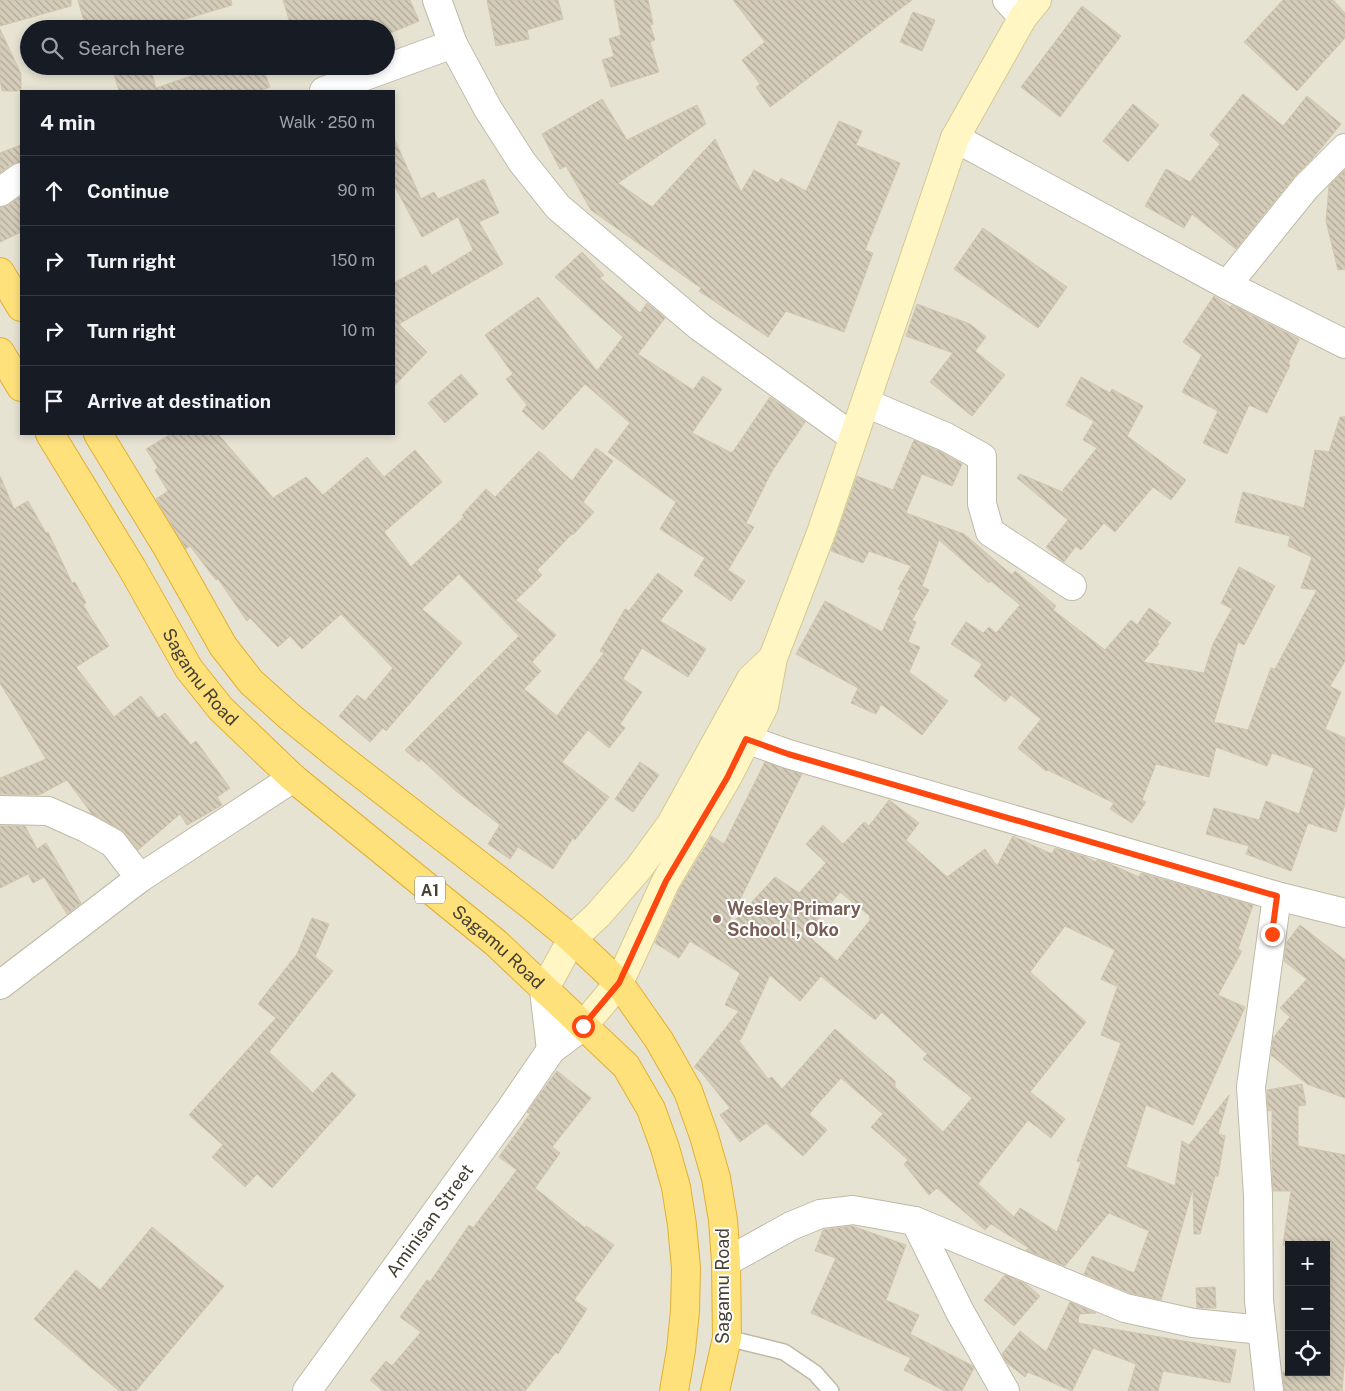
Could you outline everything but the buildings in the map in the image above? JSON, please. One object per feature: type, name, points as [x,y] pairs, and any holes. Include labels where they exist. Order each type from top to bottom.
[{"type":"highway","points":[[0,272],[20,305]]},
{"type":"highway","points":[[0,352],[20,385]]},
{"type":"highway","name":"Sagamu Road","points":[[51,435],[136,576],[188,669],[221,709],[293,778],[496,943],[626,1066],[651,1109],[666,1148],[676,1187],[682,1226],[686,1268],[685,1311],[674,1391]]},
{"type":"highway","name":"Sagamu Road","points":[[99,435],[167,548],[223,646],[251,682],[330,750],[572,939],[619,983],[659,1040],[688,1091],[716,1178],[723,1220],[726,1262],[727,1338],[716,1391]]},
{"type":"main road","points":[[583,1026],[619,983],[666,881],[727,778],[764,706],[773,658],[821,533],[955,138],[1022,6]]},
{"type":"main road","points":[[544,990],[572,939],[598,915],[639,868],[671,824],[751,679],[773,658]]},
{"type":"street","points":[[437,0],[453,44],[488,109],[522,162],[558,207],[700,327],[853,437]]},
{"type":"street","points":[[395,65],[453,44]]},
{"type":"street","points":[[327,90],[368,75]]},
{"type":"street","points":[[955,138],[1227,286],[1345,344]]},
{"type":"street","points":[[1227,286],[1306,187],[1345,148]]},
{"type":"street","points":[[0,192],[20,178]]},
{"type":"street","points":[[866,403],[946,437],[982,457],[982,504],[990,532],[1072,586]]},
{"type":"street","points":[[746,739],[788,754],[1277,896],[1345,913]]},
{"type":"street","points":[[0,985],[140,878],[293,778]]},
{"type":"street","points":[[0,810],[48,811],[86,828],[113,843],[140,878]]},
{"type":"street","points":[[1269,1391],[1259,1301],[1258,1195],[1251,1087],[1277,896]]},
{"type":"street","points":[[544,990],[551,1050]]},
{"type":"street","name":"Aminisan Street","points":[[307,1391],[551,1050],[583,1026]]},
{"type":"street","points":[[726,1262],[791,1226],[820,1214],[853,1210],[914,1221],[1125,1308],[1193,1323],[1262,1330]]},
{"type":"street","points":[[914,1221],[960,1312],[1005,1391]]},
{"type":"lane","points":[[727,1338],[784,1352],[815,1373],[831,1391]]},
{"type":"shaded area","points":[[0,0],[1345,0],[1345,1391],[0,1391]]},
{"type":"place","name":"Wesley Primary School I, Oko","points":[[717,919]]},
{"type":"route","points":[[583,1026],[619,983],[666,881],[727,778],[746,739],[788,754],[1277,896],[1272,934]]}]
